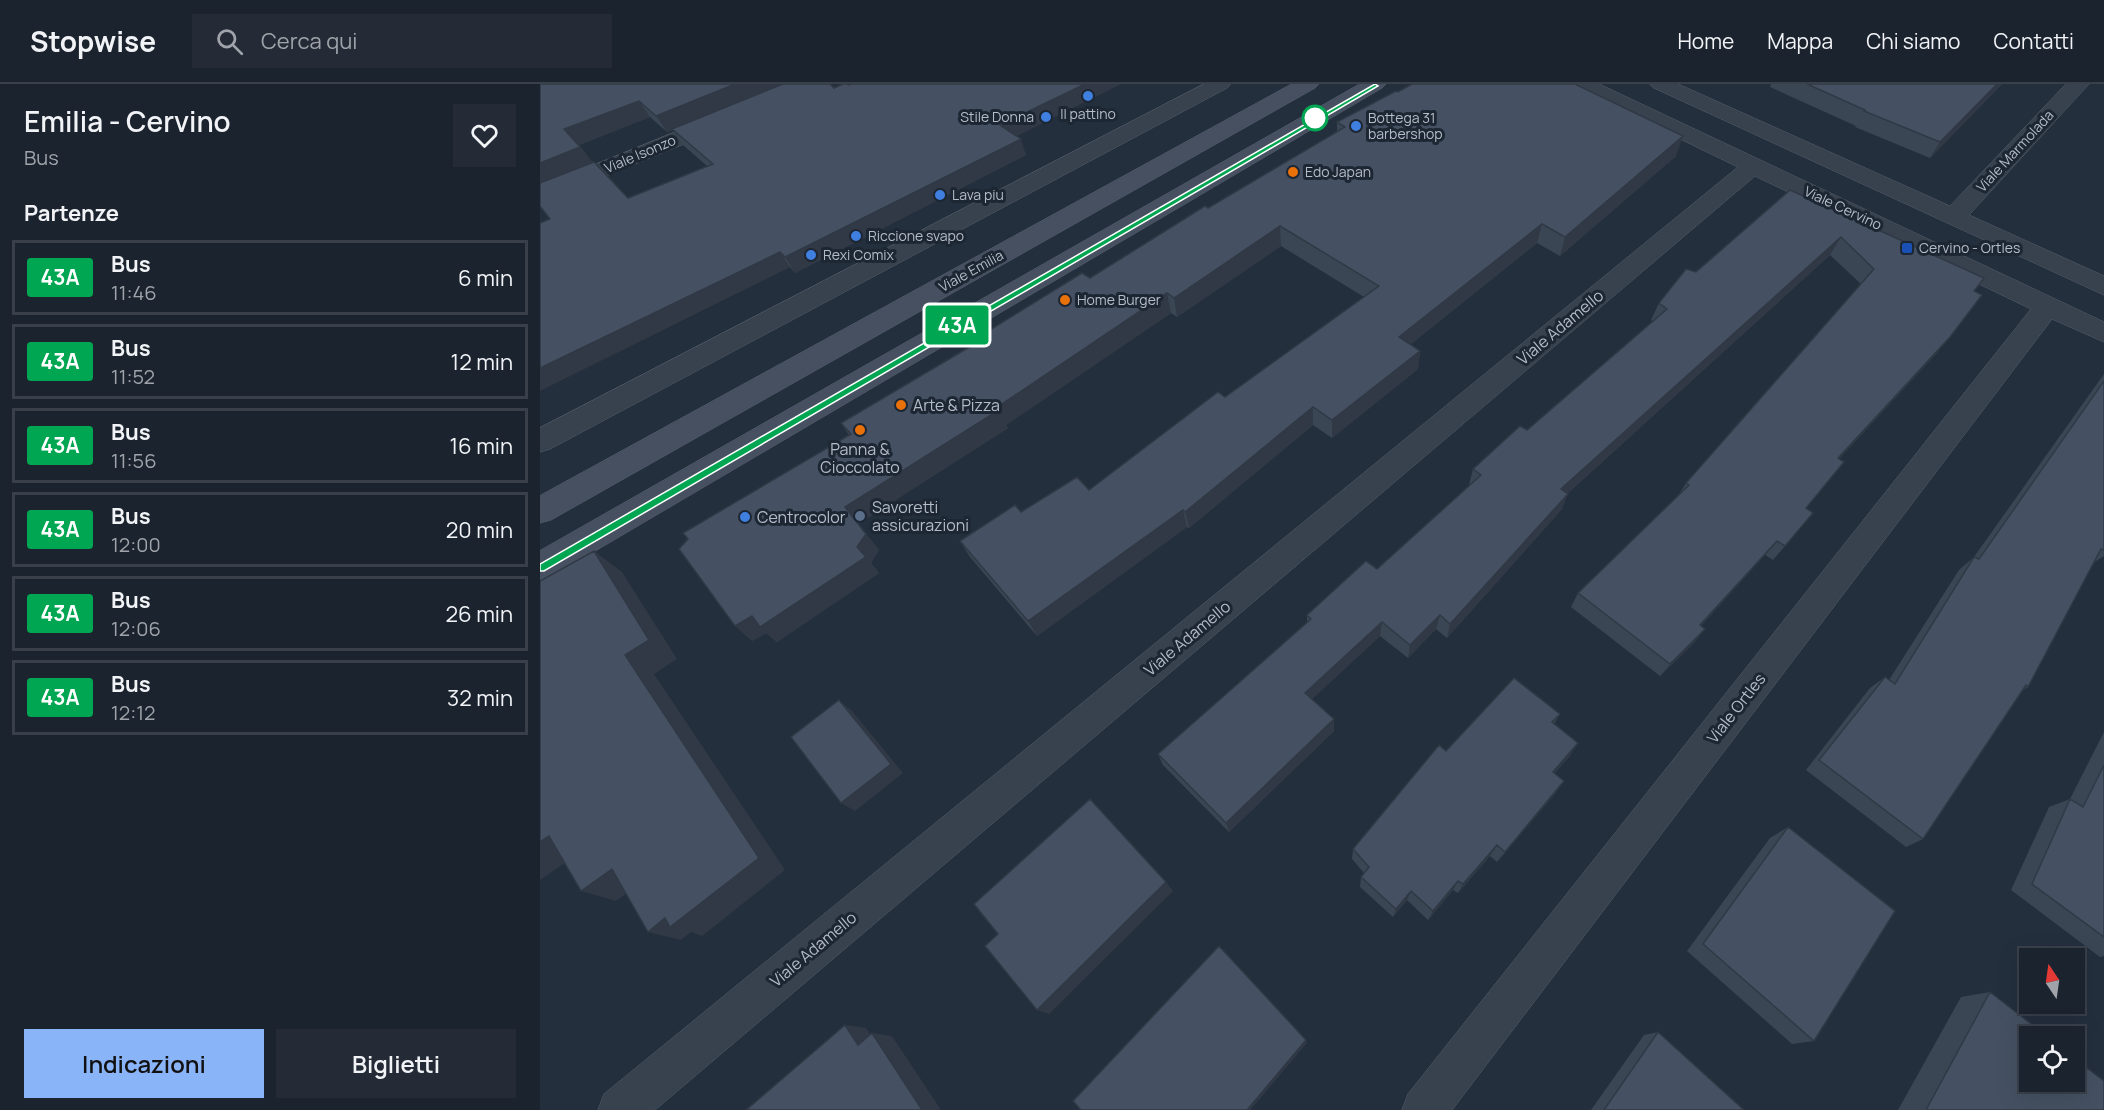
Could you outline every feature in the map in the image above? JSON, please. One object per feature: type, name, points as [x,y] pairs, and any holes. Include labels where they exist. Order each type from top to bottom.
[{"type":"street","points":[[540,441],[1220,84]]},
{"type":"street","name":"Viale Emilia","points":[[540,511],[1308,84]]},
{"type":"street","points":[[540,567],[1375,84]]},
{"type":"street","name":"Viale Cervino","points":[[1582,84],[2104,333]]},
{"type":"street","points":[[1661,84],[2104,286]]},
{"type":"street","name":"Viale Marmolada","points":[[1953,217],[2078,84]]},
{"type":"street","name":"Viale Isonzo","points":[[540,196],[743,111]]},
{"type":"street","points":[[1791,183],[1822,158]]},
{"type":"street","name":"Viale Adamello","points":[[620,1110],[1753,166]]},
{"type":"street","name":"Viale Ortles","points":[[1424,1110],[2048,306]]},
{"type":"building","points":[[540,84],[735,84],[656,116],[639,101],[564,129],[580,147],[540,163]]},
{"type":"building","points":[[783,84],[830,84],[834,88],[843,84],[1085,84],[1000,125],[1021,139],[785,257],[780,252],[540,368],[540,223],[550,219],[540,206],[540,183],[594,162],[628,198],[713,164],[672,129]]},
{"type":"building","points":[[1412,84],[1575,84],[1683,136],[1565,237],[1542,224],[1399,337],[1420,351],[1332,420],[1313,407],[1185,512],[1183,510],[1028,621],[960,541],[1015,505],[1021,512],[1077,477],[1089,490],[1218,392],[1225,397],[1379,286],[1280,226],[1174,298],[1167,293],[996,408],[999,410],[845,507],[866,534],[857,547],[866,557],[760,627],[752,616],[735,626],[679,549],[688,539],[683,533],[851,434],[841,423],[988,336],[985,333],[1082,273],[1090,278],[1205,206],[1208,208],[1345,127],[1337,122]]},
{"type":"building","points":[[1807,84],[1997,84],[1940,142],[1864,111]]},
{"type":"building","points":[[1790,190],[1984,278],[1974,291],[1982,295],[1950,337],[1838,458],[1844,462],[1806,508],[1813,513],[1785,546],[1777,541],[1700,625],[1705,629],[1670,664],[1578,593],[1689,485],[1686,483],[1874,269],[1841,237],[1561,489],[1568,494],[1450,624],[1440,615],[1410,645],[1382,622],[1305,693],[1334,719],[1226,823],[1158,754],[1311,619],[1307,615],[1366,561],[1377,569],[1481,475],[1473,469],[1520,426],[1527,430],[1667,309],[1659,303],[1686,269],[1696,272]]},
{"type":"building","points":[[2104,381],[2104,550],[2101,549],[2028,687],[2026,685],[1923,839],[1819,760],[1885,677],[1895,684],[1974,557],[1979,559]]},
{"type":"building","points":[[594,551],[649,640],[625,655],[759,858],[670,927],[665,918],[648,932],[612,869],[581,891],[549,836],[540,842],[540,581]]},
{"type":"building","points":[[1514,678],[1560,714],[1552,722],[1578,743],[1553,772],[1564,781],[1505,852],[1497,845],[1463,884],[1458,881],[1433,911],[1411,891],[1396,909],[1361,877],[1369,867],[1353,849],[1439,745],[1446,751]]},
{"type":"building","points":[[839,700],[891,764],[841,803],[791,737]]},
{"type":"building","points":[[2104,765],[2104,937],[2032,884],[2070,799],[2083,807]]},
{"type":"building","points":[[1090,799],[1166,882],[1037,1010],[985,946],[998,934],[974,904]]},
{"type":"building","points":[[1788,827],[1895,911],[1814,1041],[1703,944]]},
{"type":"building","points":[[1219,946],[1306,1040],[1247,1110],[1081,1110],[1073,1101]]},
{"type":"building","points":[[1990,992],[2034,1026],[2019,1026],[2019,1092],[2085,1092],[2085,1066],[2104,1081],[2104,1110],[1926,1110]]},
{"type":"building","points":[[845,1025],[858,1045],[872,1033],[922,1110],[746,1110]]},
{"type":"building","points":[[1658,1032],[1744,1110],[1604,1110]]},
{"type":"bus line","name":"43A","points":[[540,567],[1375,84]]},
{"type":"place","name":"Il pattino","points":[[1088,96]]},
{"type":"place","name":"Stile Donna","points":[[1046,117]]},
{"type":"place","name":"Bottega 31 barbershop","points":[[1356,126]]},
{"type":"place","name":"Edo Japan","points":[[1293,172]]},
{"type":"place","name":"Lava piu","points":[[940,195]]},
{"type":"place","name":"Riccione svapo","points":[[856,236]]},
{"type":"place","name":"Cervino - Ortles","points":[[1907,248]]},
{"type":"place","name":"Rexi Comix","points":[[811,255]]},
{"type":"place","name":"Home Burger","points":[[1065,300]]},
{"type":"place","name":"Arte & Pizza","points":[[901,405]]},
{"type":"place","name":"Panna & Cioccolato","points":[[860,430]]},
{"type":"place","name":"Savoretti assicurazioni","points":[[860,516]]},
{"type":"place","name":"Centrocolor","points":[[745,517]]}]
